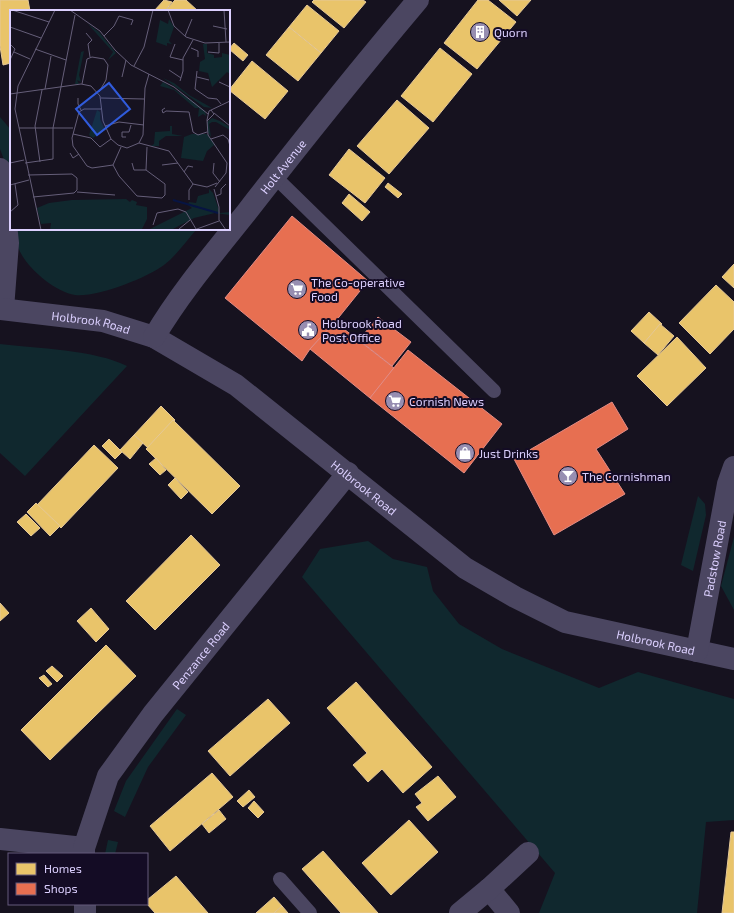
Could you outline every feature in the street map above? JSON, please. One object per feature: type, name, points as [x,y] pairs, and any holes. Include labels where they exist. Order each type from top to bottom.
[{"type":"street","name":"Holt Avenue","points":[[154,337],[170,310],[274,176],[418,0]]},
{"type":"street","points":[[0,169],[8,243],[2,309]]},
{"type":"street","name":"Holbrook Road","points":[[2,309],[104,321],[154,337],[236,385],[466,568],[515,597],[565,622],[734,659]]},
{"type":"street","name":"Padstow Road","points":[[697,651],[728,484],[734,467]]},
{"type":"street","name":"Penzance Road","points":[[84,851],[108,776],[153,714],[348,473]]},
{"type":"street","points":[[0,839],[84,851]]},
{"type":"street","points":[[460,913],[489,889],[528,852]]},
{"type":"street","points":[[489,889],[509,913]]},
{"type":"lane","points":[[274,176],[494,391]]},
{"type":"lane","points":[[280,879],[310,913]]},
{"type":"green space","points":[[0,117],[10,129],[10,185],[6,165],[0,149]]},
{"type":"green space","points":[[17,230],[196,230],[173,257],[164,265],[146,276],[121,286],[84,295],[67,293],[50,284],[27,263],[18,247]]},
{"type":"green space","points":[[0,344],[82,353],[99,356],[127,366],[25,476],[0,453]]},
{"type":"green space","points":[[698,496],[705,504],[706,515],[693,571],[681,565]]},
{"type":"green space","points":[[734,537],[734,610],[721,586]]},
{"type":"green space","points":[[368,541],[393,559],[427,567],[433,591],[459,624],[502,649],[599,688],[638,672],[734,699],[734,820],[706,822],[697,913],[539,913],[555,873],[302,577],[320,549]]},
{"type":"green space","points":[[177,709],[186,715],[148,767],[125,817],[114,811],[126,781]]},
{"type":"green space","points":[[108,840],[118,842],[115,853],[105,853]]},
{"type":"building: Homes","points":[[0,0],[28,0],[30,10],[10,10],[10,63],[3,65],[0,46]]},
{"type":"building: Homes","points":[[164,0],[172,2],[166,10],[155,10]]},
{"type":"building: Homes","points":[[175,0],[186,0],[197,10],[166,10]]},
{"type":"building: Homes","points":[[314,0],[363,0],[366,2],[344,28],[312,2]]},
{"type":"building: Homes","name":"Quorn","points":[[478,0],[488,0],[516,22],[477,69],[444,43]]},
{"type":"building: Homes","points":[[499,0],[531,0],[517,16]]},
{"type":"building: Homes","points":[[307,5],[339,31],[321,53],[289,27]]},
{"type":"building: Homes","points":[[289,27],[321,53],[298,81],[266,55]]},
{"type":"building: Homes","points":[[234,43],[248,55],[243,61],[230,50]]},
{"type":"building: Homes","points":[[440,48],[472,74],[433,122],[401,96]]},
{"type":"building: Homes","points":[[252,61],[288,91],[265,119],[230,91],[230,89]]},
{"type":"building: Homes","points":[[397,100],[429,128],[389,174],[357,146]]},
{"type":"building: Homes","points":[[349,149],[385,178],[365,203],[329,175]]},
{"type":"building: Homes","points":[[388,183],[402,194],[398,198],[385,187]]},
{"type":"building: Homes","points":[[349,194],[370,212],[362,221],[342,203]]},
{"type":"building: Homes","points":[[734,264],[734,288],[722,277]]},
{"type":"building: Homes","points":[[716,285],[734,302],[734,329],[710,354],[679,323]]},
{"type":"building: Homes","points":[[649,312],[662,324],[644,343],[631,331]]},
{"type":"building: Homes","points":[[660,324],[674,336],[658,355],[644,343]]},
{"type":"building: Homes","points":[[677,337],[706,368],[667,406],[637,376]]},
{"type":"building: Homes","points":[[161,406],[175,420],[148,448],[134,435]]},
{"type":"building: Homes","points":[[173,420],[240,486],[212,514],[146,449]]},
{"type":"building: Homes","points":[[134,435],[143,443],[130,459],[120,450]]},
{"type":"building: Homes","points":[[109,439],[122,452],[115,459],[102,446]]},
{"type":"building: Homes","points":[[94,445],[118,468],[61,528],[37,505]]},
{"type":"building: Homes","points":[[156,458],[166,470],[160,475],[149,464]]},
{"type":"building: Homes","points":[[175,478],[188,492],[181,499],[168,485]]},
{"type":"building: Homes","points":[[36,503],[60,526],[50,536],[27,512]]},
{"type":"building: Homes","points":[[26,514],[40,528],[31,536],[17,522]]},
{"type":"building: Homes","points":[[191,535],[220,565],[155,630],[126,601]]},
{"type":"building: Homes","points":[[0,603],[9,613],[0,621]]},
{"type":"building: Homes","points":[[91,608],[109,629],[96,642],[77,621]]},
{"type":"building: Homes","points":[[106,645],[136,676],[50,760],[21,730]]},
{"type":"building: Homes","points":[[52,666],[63,676],[57,682],[46,671]]},
{"type":"building: Homes","points":[[44,675],[52,684],[48,687],[39,678]]},
{"type":"building: Homes","points":[[356,682],[432,767],[403,793],[382,769],[368,782],[353,765],[367,753],[327,708]]},
{"type":"building: Homes","points":[[268,699],[290,723],[230,776],[208,751]]},
{"type":"building: Homes","points":[[212,773],[233,797],[170,851],[150,826]]},
{"type":"building: Homes","points":[[438,776],[456,797],[428,821],[416,807],[422,803],[415,794]]},
{"type":"building: Homes","points":[[249,790],[255,797],[243,807],[237,801]]},
{"type":"building: Homes","points":[[254,801],[264,812],[258,818],[248,808]]},
{"type":"building: Homes","points":[[219,810],[226,819],[209,833],[202,824]]},
{"type":"building: Homes","points":[[409,820],[438,852],[391,895],[362,863]]},
{"type":"building: Homes","points":[[731,832],[734,832],[734,913],[722,913]]},
{"type":"building: Homes","points":[[323,851],[378,913],[341,913],[302,869]]},
{"type":"building: Homes","points":[[176,876],[208,913],[155,913],[148,905],[148,899]]},
{"type":"building: Homes","points":[[274,897],[282,906],[274,913],[256,913]]},
{"type":"building: Homes","points":[[282,906],[288,913],[274,913]]},
{"type":"building: Shops","name":"The Co-operative Food","points":[[292,216],[368,281],[335,322],[310,349],[302,361],[225,298]]},
{"type":"building: Shops","points":[[378,317],[411,342],[392,366],[359,340]]},
{"type":"building: Shops","points":[[335,322],[394,368],[370,398],[310,349]]},
{"type":"building: Shops","points":[[408,350],[502,424],[464,473],[370,398]]},
{"type":"building: Shops","name":"The Cornishman","points":[[612,402],[628,429],[596,449],[625,494],[554,535],[514,459]]},
{"type":"place","name":"Quorn","points":[[480,32]]},
{"type":"place","name":"The Co-operative Food","points":[[297,289]]},
{"type":"place","name":"Holbrook Road Post Office","points":[[308,330]]},
{"type":"place","name":"Cornish News","points":[[395,401]]},
{"type":"place","name":"Just Drinks","points":[[465,453]]},
{"type":"place","name":"The Cornishman","points":[[568,476]]}]
